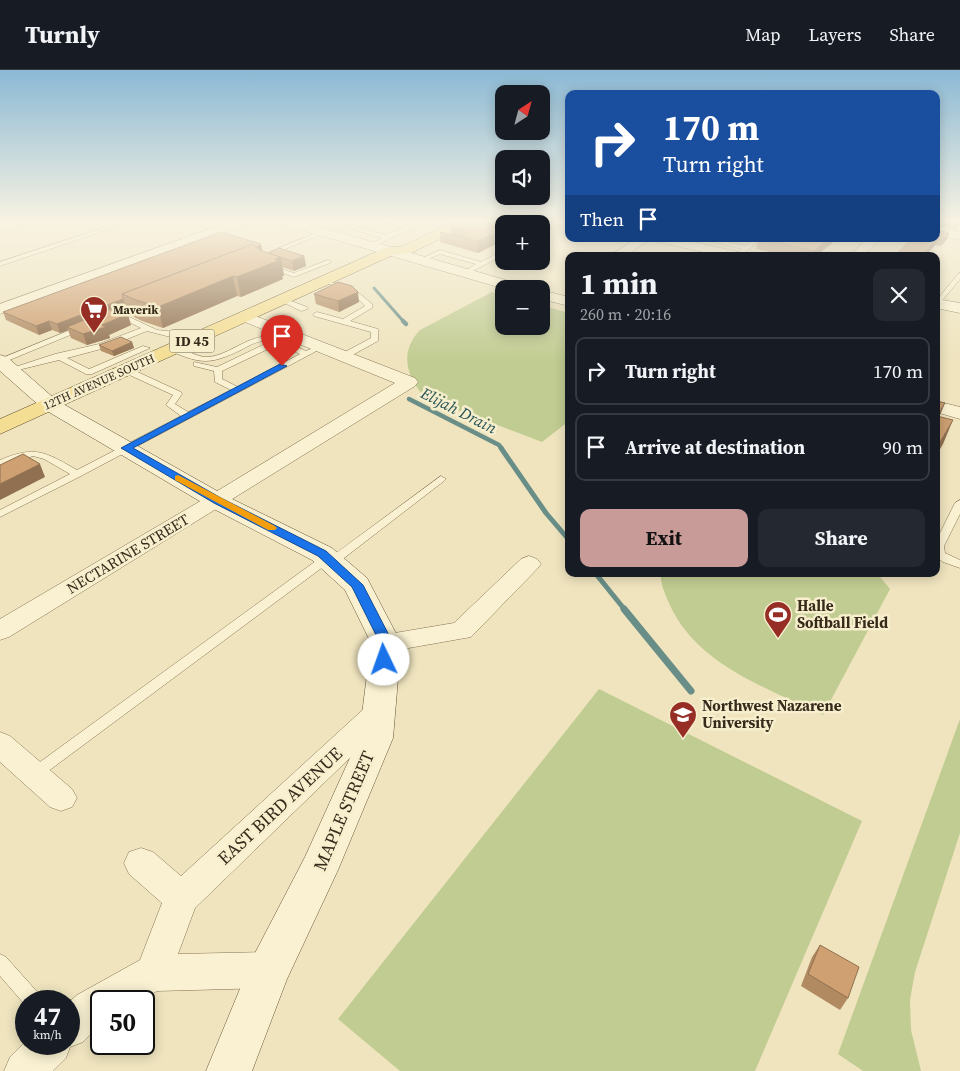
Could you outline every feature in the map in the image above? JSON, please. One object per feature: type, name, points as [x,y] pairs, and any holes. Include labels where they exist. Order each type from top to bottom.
[{"type":"main road","name":"12TH AVENUE SOUTH","points":[[0,427],[49,404],[117,361],[162,351],[191,341],[324,281],[347,268]]},
{"type":"main road","points":[[4,364],[49,404],[218,501],[322,554],[357,585],[386,643]]},
{"type":"main road","name":"MAPLE STREET","points":[[229,1071],[268,970],[323,861],[376,738],[386,643]]},
{"type":"street","points":[[0,309],[114,268]]},
{"type":"street","points":[[459,268],[465,273],[495,281]]},
{"type":"street","points":[[550,294],[565,287]]},
{"type":"street","points":[[550,297],[565,301]]},
{"type":"street","points":[[940,305],[960,308]]},
{"type":"street","points":[[245,317],[308,353],[344,356]]},
{"type":"street","name":"NECTARINE STREET","points":[[0,631],[218,501],[409,382],[344,356]]},
{"type":"street","points":[[940,407],[960,413]]},
{"type":"street","points":[[386,643],[462,631],[529,564]]},
{"type":"street","name":"EAST BIRD AVENUE","points":[[182,898],[378,713]]},
{"type":"street","points":[[0,744],[61,798]]},
{"type":"street","points":[[141,863],[182,898],[153,973]]},
{"type":"street","points":[[122,990],[153,973],[268,970]]},
{"type":"street","points":[[80,1018],[90,1008]]},
{"type":"street","points":[[24,1071],[41,1055]]},
{"type":"lane","points":[[279,268],[294,274],[312,268]]},
{"type":"lane","points":[[465,273],[475,268]]},
{"type":"lane","points":[[940,300],[960,275]]},
{"type":"lane","points":[[324,281],[351,290],[369,306],[345,321]]},
{"type":"lane","points":[[283,300],[304,309]]},
{"type":"lane","points":[[108,318],[144,304]]},
{"type":"lane","points":[[117,314],[163,334],[174,334],[191,341]]},
{"type":"lane","points":[[317,314],[375,331],[375,339],[344,356]]},
{"type":"lane","points":[[4,364],[90,325]]},
{"type":"lane","points":[[4,364],[83,351],[125,338],[148,328]]},
{"type":"lane","points":[[125,338],[218,373],[273,348],[308,353]]},
{"type":"lane","points":[[162,351],[211,360],[253,341],[262,339],[272,340],[308,353]]},
{"type":"lane","points":[[102,346],[111,350]]},
{"type":"lane","points":[[83,351],[94,357]]},
{"type":"lane","points":[[0,514],[308,353]]},
{"type":"lane","points":[[58,356],[88,372],[117,361],[178,394],[170,405],[188,416]]},
{"type":"lane","points":[[218,373],[218,380],[238,390]]},
{"type":"lane","points":[[0,464],[26,453],[38,453],[78,474]]},
{"type":"lane","points":[[34,774],[440,479]]},
{"type":"lane","points":[[960,503],[940,546],[940,554],[960,564]]},
{"type":"lane","points":[[0,964],[24,990]]},
{"type":"green space","points":[[492,292],[495,293],[495,335],[550,335],[550,308],[565,312],[565,424],[542,442],[432,402],[419,390],[410,373],[407,356],[413,338],[420,330]]},
{"type":"green space","name":"Halle Softball Field","points":[[661,577],[880,577],[890,589],[823,715],[757,684],[714,658],[696,642],[681,624],[669,603]]},
{"type":"green space","points":[[599,689],[862,821],[755,1071],[400,1071],[338,1019]]},
{"type":"green space","points":[[960,719],[960,833],[915,972],[910,1000],[911,1030],[921,1071],[863,1071],[838,1054]]},
{"type":"building","points":[[124,268],[191,268],[122,294],[123,299],[57,324],[49,321],[36,326],[3,312]]},
{"type":"building","points":[[191,268],[260,268],[237,277],[233,276],[158,307],[122,294]]},
{"type":"building","points":[[338,282],[352,286],[358,292],[338,301],[314,294]]},
{"type":"building","points":[[114,308],[128,314],[102,325],[106,327],[83,334],[67,327]]},
{"type":"building","points":[[121,337],[132,342],[112,351],[99,345]]},
{"type":"building","points":[[940,402],[945,403],[940,411]]},
{"type":"building","points":[[940,417],[953,420],[940,442]]},
{"type":"building","points":[[23,454],[40,464],[0,484],[0,465]]},
{"type":"building","points":[[820,945],[859,967],[848,998],[808,974]]},
{"type":"waterway","name":"Elijah Drain","points":[[374,288],[404,322]]},
{"type":"waterway","name":"Elijah Drain","points":[[409,399],[499,445],[502,449]]},
{"type":"waterway","name":"Elijah Drain","points":[[501,448],[546,513],[565,535]]},
{"type":"waterway","name":"Elijah Drain","points":[[598,577],[625,610]]},
{"type":"waterway","name":"Elijah Drain","points":[[624,609],[691,691]]},
{"type":"slow traffic","points":[[178,478],[271,528]]},
{"type":"place","name":"Maverik","points":[[94,334]]},
{"type":"place","name":"Halle Softball Field","points":[[778,639]]},
{"type":"place","name":"Northwest Nazarene University","points":[[683,739]]},
{"type":"route","points":[[282,366],[126,448],[218,501],[322,554],[357,585],[386,643],[384,660]]}]
